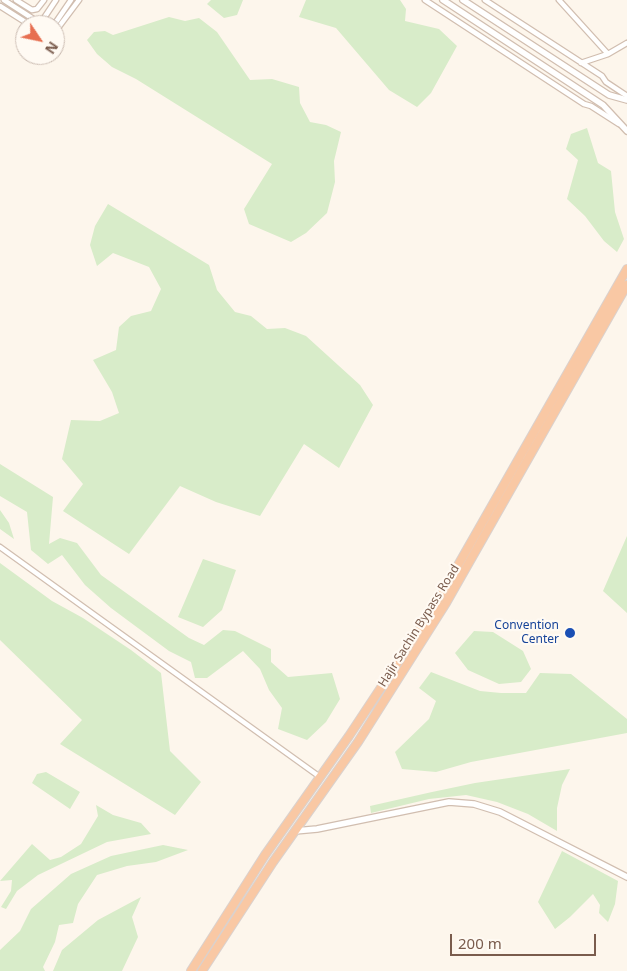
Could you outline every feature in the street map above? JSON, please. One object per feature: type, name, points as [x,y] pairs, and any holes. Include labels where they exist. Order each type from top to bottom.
[{"type":"highway","name":"Hajir Sachin Bypass Road","points":[[190,971],[265,855],[320,777],[433,608],[627,269]]},
{"type":"highway","points":[[202,971],[294,830],[358,742],[446,603],[627,285]]},
{"type":"street","points":[[4,0],[27,15]]},
{"type":"street","points":[[16,0],[32,10],[37,9],[44,0]]},
{"type":"street","points":[[45,15],[56,0]]},
{"type":"street","points":[[60,15],[71,0]]},
{"type":"street","points":[[65,19],[79,0]]},
{"type":"street","points":[[425,0],[577,100],[591,106],[626,129]]},
{"type":"street","points":[[443,0],[603,105],[626,129]]},
{"type":"street","points":[[463,0],[609,95],[627,100]]},
{"type":"street","points":[[485,0],[581,63],[627,96]]},
{"type":"street","points":[[560,0],[608,54]]},
{"type":"street","points":[[0,6],[15,16]]},
{"type":"street","points":[[581,63],[608,54],[627,43]]},
{"type":"street","points":[[0,547],[320,777]]},
{"type":"street","points":[[294,830],[317,829],[449,802],[474,804],[500,812],[627,877]]},
{"type":"green space","points":[[211,0],[243,0],[237,15],[224,18],[207,4]]},
{"type":"green space","points":[[306,0],[400,0],[406,9],[405,21],[439,29],[457,46],[431,93],[417,107],[389,90],[336,28],[299,17]]},
{"type":"green space","points":[[169,17],[185,21],[199,18],[217,32],[250,80],[272,79],[299,87],[300,103],[310,122],[326,125],[341,132],[334,161],[335,182],[327,213],[306,233],[291,242],[249,224],[244,209],[272,164],[136,79],[112,67],[97,54],[87,40],[94,32],[105,31],[113,35]]},
{"type":"green space","points":[[587,128],[598,163],[611,171],[615,212],[624,239],[617,252],[604,241],[585,216],[567,199],[578,160],[566,149],[571,134]]},
{"type":"green space","points":[[108,204],[209,265],[217,290],[235,312],[251,316],[267,329],[285,328],[306,336],[360,385],[373,405],[339,468],[304,444],[260,516],[216,502],[180,486],[129,554],[63,511],[83,484],[62,459],[71,420],[100,421],[119,413],[112,392],[93,360],[116,350],[119,327],[131,316],[151,311],[161,289],[149,267],[113,253],[97,266],[90,245],[95,226]]},
{"type":"green space","points":[[0,464],[53,497],[49,544],[60,538],[77,543],[101,575],[189,638],[204,645],[223,630],[235,631],[271,649],[271,662],[288,677],[332,673],[340,699],[326,722],[307,740],[278,729],[282,708],[269,690],[260,669],[243,651],[207,678],[195,678],[191,662],[169,651],[111,608],[85,585],[62,555],[48,564],[31,550],[27,512],[0,496]]},
{"type":"green space","points":[[0,510],[9,523],[14,539],[0,529]]},
{"type":"green space","points":[[627,536],[627,613],[603,591]]},
{"type":"green space","points":[[203,559],[236,570],[222,610],[203,627],[178,617]]},
{"type":"green space","points":[[0,563],[52,601],[83,618],[131,650],[161,673],[170,751],[201,782],[175,815],[60,744],[82,720],[0,640]]},
{"type":"green space","points":[[474,631],[493,632],[523,651],[531,669],[521,682],[499,684],[468,670],[455,653]]},
{"type":"green space","points":[[431,672],[480,691],[501,693],[526,693],[540,673],[571,674],[627,719],[627,733],[471,762],[436,772],[402,769],[395,752],[429,719],[436,701],[419,688]]},
{"type":"green space","points":[[570,769],[562,785],[557,808],[557,831],[528,814],[497,802],[466,795],[429,799],[371,813],[370,806],[432,792],[475,783]]},
{"type":"green space","points":[[46,772],[80,792],[70,809],[32,783],[37,774]]},
{"type":"green space","points":[[96,805],[113,815],[141,823],[151,834],[107,842],[38,875],[17,891],[6,909],[1,907],[11,891],[12,880],[0,881],[32,844],[50,860],[61,857],[81,844],[98,816]]},
{"type":"green space","points":[[163,845],[188,850],[156,862],[127,866],[97,875],[78,904],[73,923],[59,925],[55,942],[43,967],[45,971],[0,971],[0,950],[20,931],[31,909],[71,874],[111,856]]},
{"type":"green space","points":[[562,851],[618,881],[615,904],[608,922],[599,913],[600,905],[593,894],[555,929],[538,902]]},
{"type":"green space","points":[[141,897],[132,917],[138,937],[122,971],[53,971],[62,950],[98,920]]},
{"type":"place","name":"Convention Center","points":[[570,633]]}]
